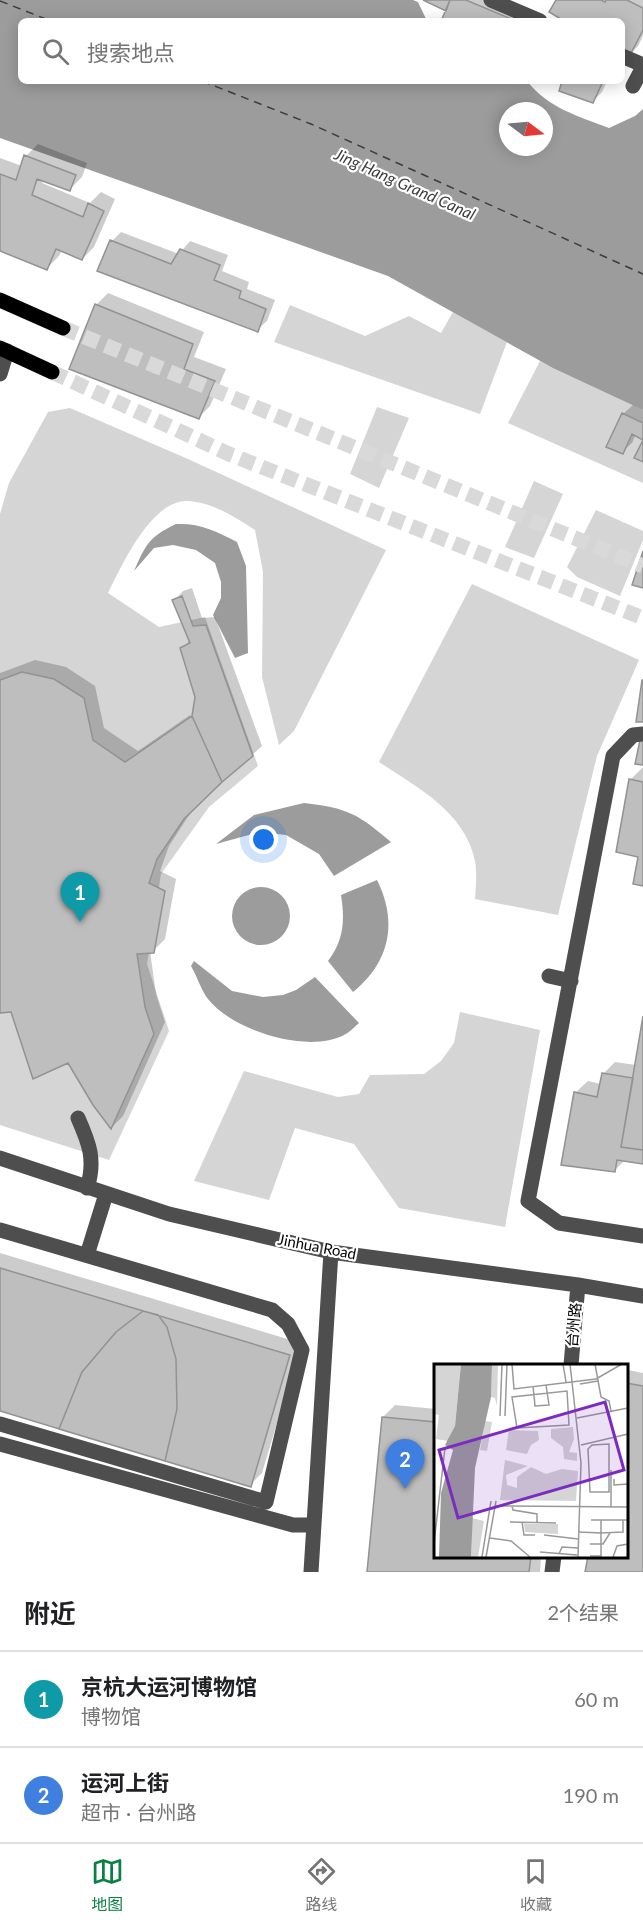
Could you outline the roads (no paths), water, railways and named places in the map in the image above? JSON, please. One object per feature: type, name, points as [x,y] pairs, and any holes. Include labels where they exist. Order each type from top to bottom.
[{"type":"main road","points":[[0,300],[63,328]]},
{"type":"main road","points":[[3,349],[52,372]]},
{"type":"street","points":[[491,0],[533,18]]},
{"type":"street","points":[[625,57],[643,66],[633,86]]},
{"type":"street","points":[[0,374],[3,349]]},
{"type":"street","points":[[643,734],[633,735],[613,756],[528,1201],[559,1223],[643,1236]]},
{"type":"street","points":[[549,976],[571,981]]},
{"type":"street","points":[[78,1118],[90,1145],[92,1172],[87,1188]]},
{"type":"street","name":"Jinhua Road","points":[[0,1158],[169,1214],[331,1252],[643,1296]]},
{"type":"street","points":[[87,1255],[106,1194]]},
{"type":"street","points":[[0,1230],[272,1310],[288,1324],[302,1350],[266,1502],[0,1424]]},
{"type":"street","points":[[311,1572],[331,1252]]},
{"type":"street","name":"台州路","points":[[571,1364],[578,1286]]},
{"type":"street","points":[[1,1448],[293,1525],[314,1525]]},
{"type":"street","points":[[552,1572],[554,1557]]},
{"type":"water","name":"Jing Hang Grand Canal","points":[[0,0],[413,0],[418,2],[426,18],[18,18],[18,84],[530,84],[550,102],[499,102],[499,156],[553,156],[553,104],[609,128],[635,116],[643,109],[643,410],[553,368],[388,276],[0,138]]},
{"type":"water","points":[[176,524],[208,528],[237,542],[246,566],[248,653],[235,658],[213,615],[221,598],[221,582],[215,563],[196,550],[173,545],[154,548],[134,571],[149,542]]},
{"type":"water","points":[[304,803],[332,807],[352,814],[391,842],[334,876],[319,854],[286,835],[260,832],[216,844],[254,815]]},
{"type":"water","points":[[377,880],[387,911],[387,940],[375,968],[353,992],[328,961],[342,930],[341,895]]},
{"type":"water","points":[[255,887],[267,887],[282,895],[290,910],[290,922],[282,937],[267,945],[255,945],[240,937],[232,922],[232,910],[240,895]]},
{"type":"water","points":[[194,961],[232,991],[263,997],[283,995],[296,990],[315,977],[359,1023],[344,1035],[311,1042],[272,1036],[253,1029],[220,1011],[208,999],[191,966]]},
{"type":"tunnel","points":[[63,328],[643,566]]},
{"type":"tunnel","points":[[52,372],[229,454],[643,618]]},
{"type":"place","name":"京杭大运河博物馆","points":[[80,922]]},
{"type":"place","name":"运河上街","points":[[405,1489]]}]
